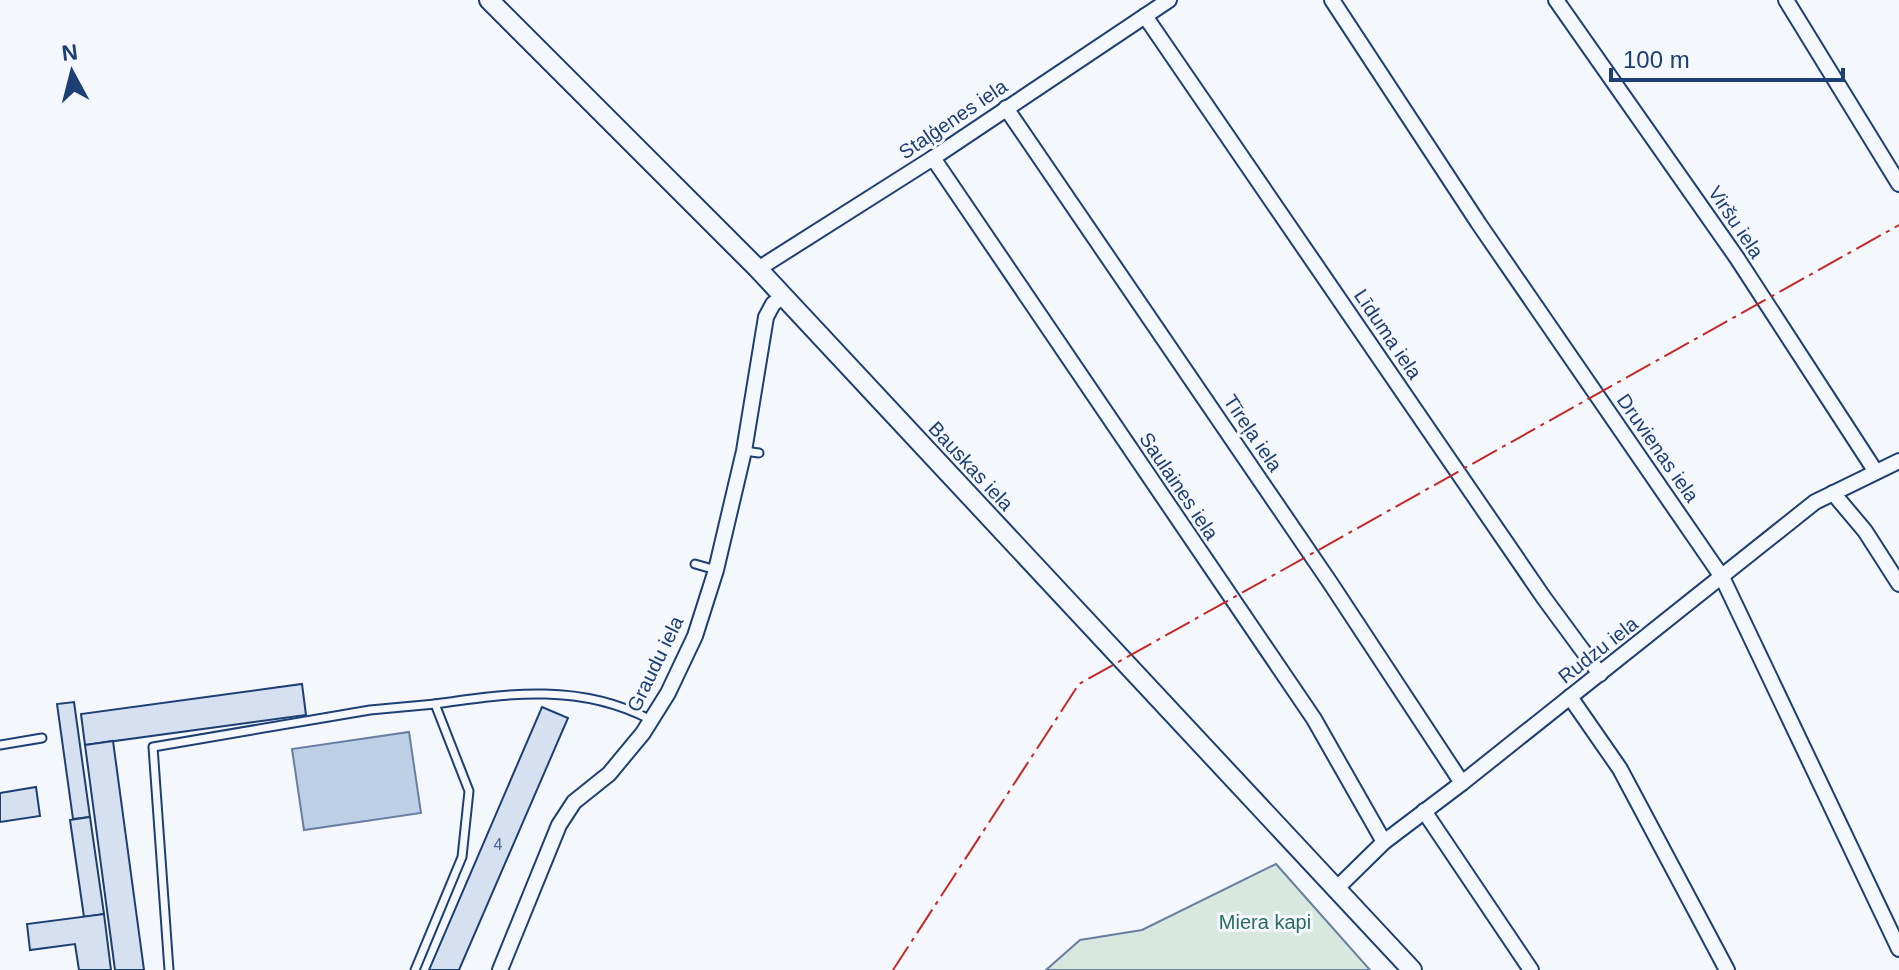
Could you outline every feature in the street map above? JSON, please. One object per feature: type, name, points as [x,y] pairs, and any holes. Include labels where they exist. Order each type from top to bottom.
[{"type":"street","name":"Bauskas iela","points":[[489,0],[758,269],[1412,970]]},
{"type":"street","name":"Staļģenes iela","points":[[758,269],[933,158],[1169,0]]},
{"type":"street","name":"Druvienas iela","points":[[1332,0],[1479,224],[1722,577],[1899,949]]},
{"type":"street","name":"Viršu iela","points":[[1556,0],[1737,258],[1876,472]]},
{"type":"street","points":[[1786,0],[1899,184]]},
{"type":"street","name":"Līduma iela","points":[[1145,16],[1544,598],[1600,674]]},
{"type":"street","name":"Tīreļa iela","points":[[1006,108],[1331,584],[1462,783]]},
{"type":"street","name":"Saulaines iela","points":[[933,158],[1314,719],[1384,842]]},
{"type":"street","name":"Graudu iela","points":[[500,970],[559,825],[574,802],[609,774],[651,720],[668,693],[695,636],[752,452],[766,317],[773,304],[783,296]]},
{"type":"street","name":"Rudzu iela","points":[[1335,890],[1384,842],[1815,502],[1899,461]]},
{"type":"street","points":[[1833,493],[1865,531],[1899,584]]},
{"type":"street","points":[[1570,697],[1620,769],[1727,970]]},
{"type":"street","points":[[1424,811],[1531,970]]},
{"type":"lane","points":[[695,564],[716,570]]},
{"type":"lane","points":[[169,970],[153,747],[370,710],[550,692],[630,709],[651,720]]},
{"type":"lane","points":[[415,970],[462,857],[469,791],[435,704]]},
{"type":"lane","points":[[0,745],[42,738]]},
{"type":"green space","name":"Miera kapi","points":[[1276,864],[1370,970],[1046,970],[1080,940],[1142,930]]},
{"type":"water","points":[[409,732],[421,813],[304,830],[292,749]]},
{"type":"building","points":[[302,684],[306,715],[85,745],[81,714]]},
{"type":"building","points":[[74,702],[90,817],[73,819],[57,704]]},
{"type":"building","points":[[542,707],[568,718],[459,970],[429,970]]},
{"type":"building","points":[[113,741],[144,970],[115,970],[85,745]]},
{"type":"building","points":[[36,787],[40,816],[0,822],[0,793]]},
{"type":"building","points":[[90,817],[104,914],[84,917],[70,820]]},
{"type":"building","points":[[104,914],[111,970],[79,970],[75,944],[30,950],[27,924]]},
{"type":"power","points":[[893,970],[1079,684],[1899,225]]}]
